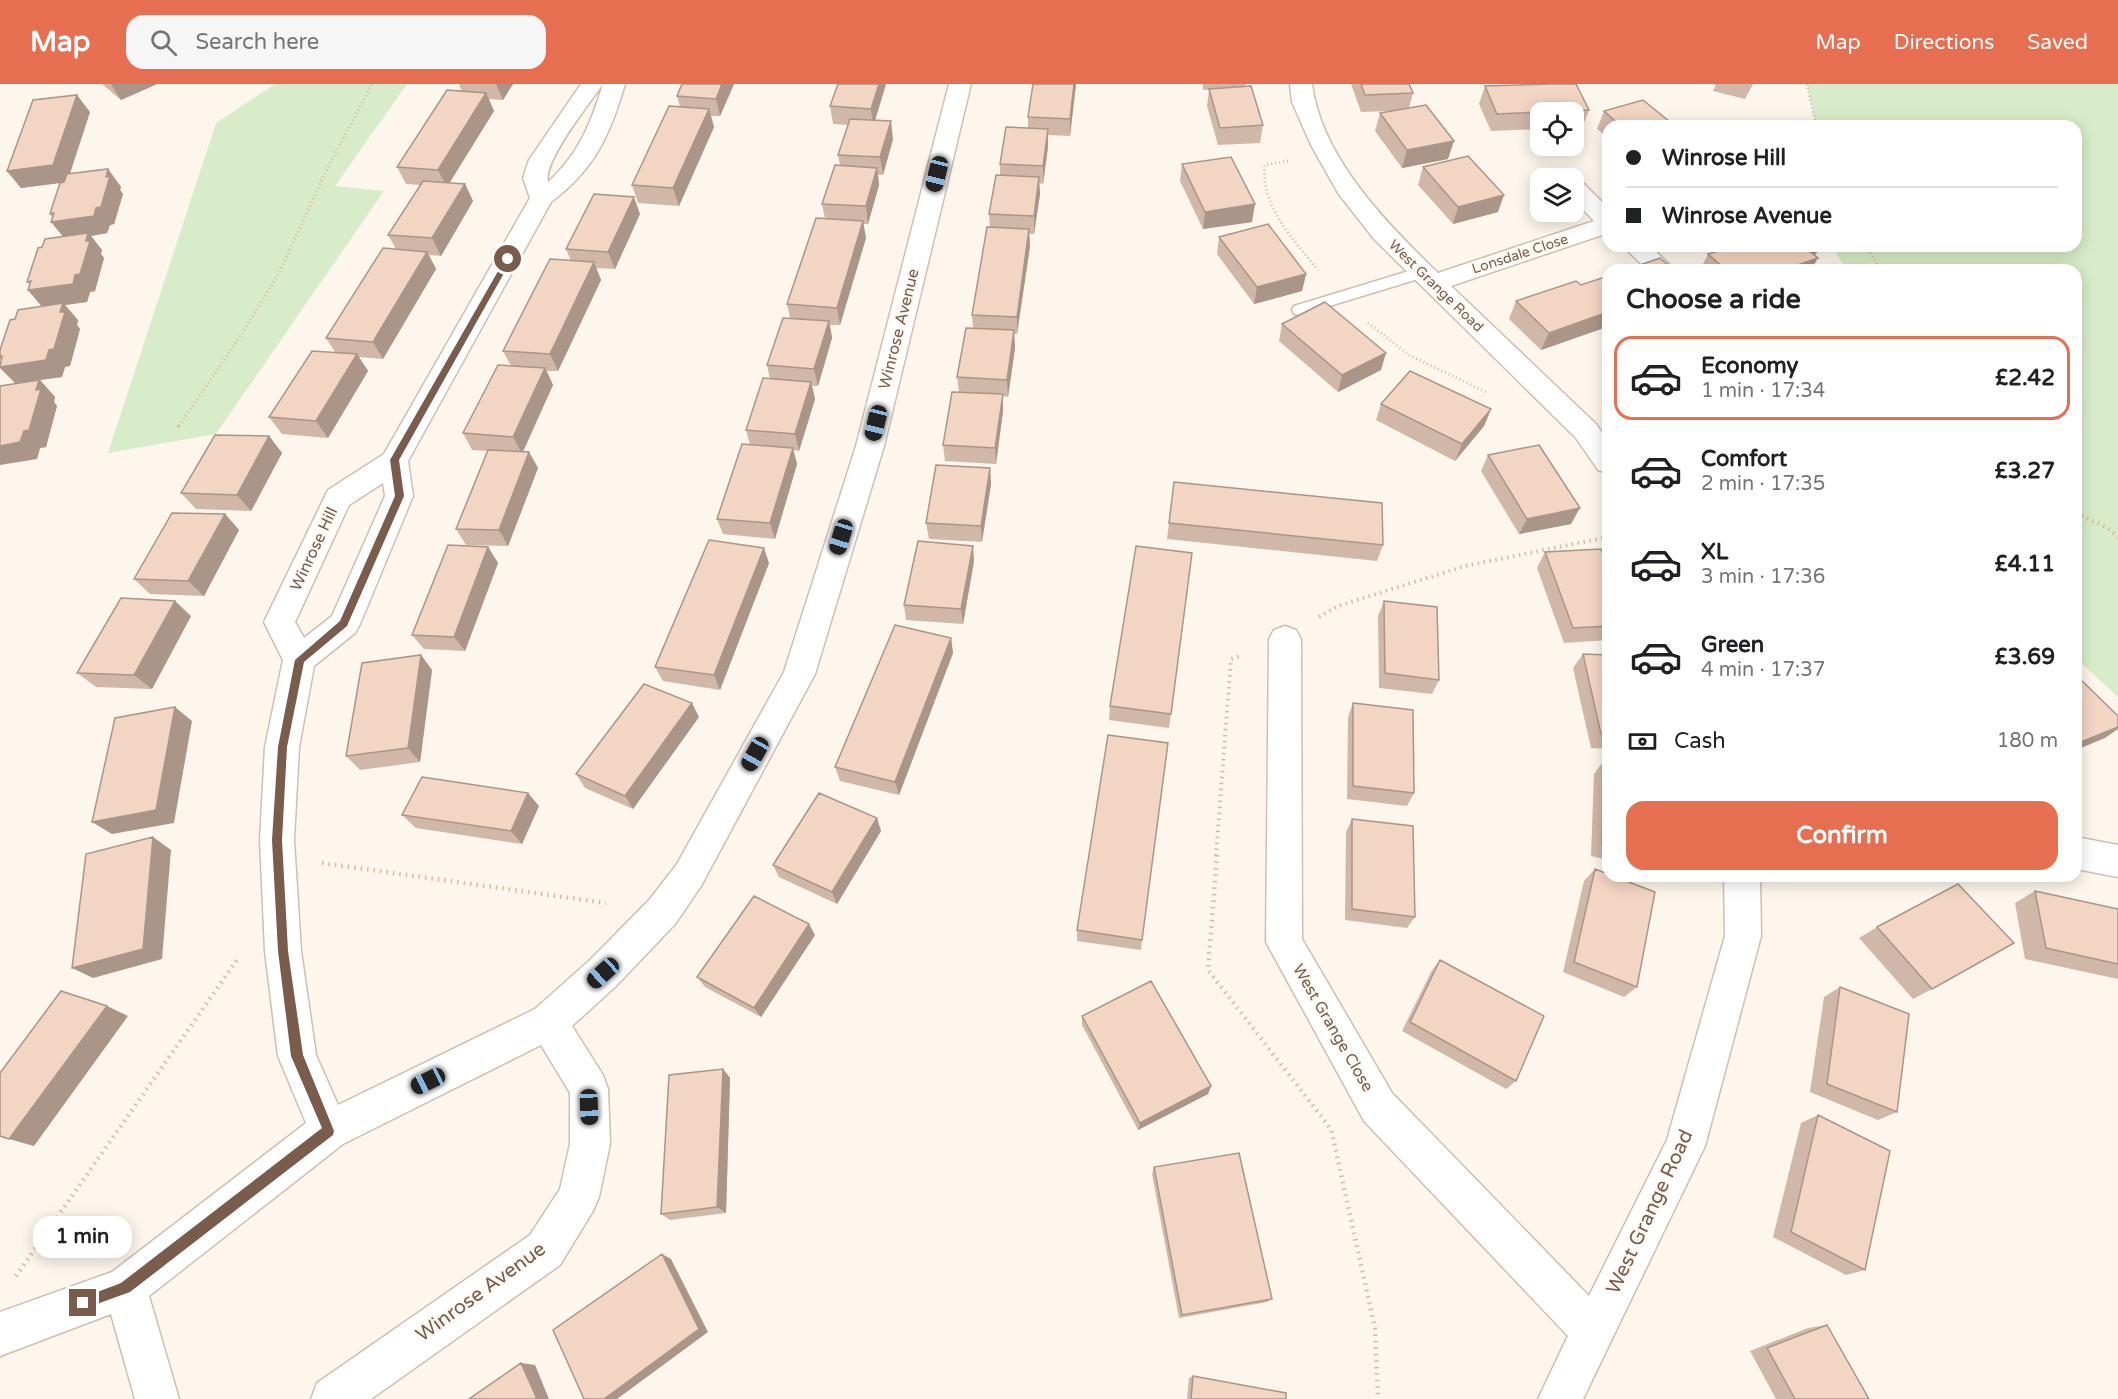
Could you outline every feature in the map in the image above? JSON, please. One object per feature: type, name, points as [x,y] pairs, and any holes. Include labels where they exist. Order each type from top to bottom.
[{"type":"street","points":[[542,198],[536,178],[541,160],[592,84]]},
{"type":"street","name":"Winrose Hill","points":[[299,660],[279,622],[338,498],[394,460],[542,198],[565,181],[581,164],[601,126],[614,84]]},
{"type":"street","name":"Winrose Avenue","points":[[0,1334],[125,1288],[329,1131],[548,1022],[603,973],[663,910],[689,874],[799,674],[870,446],[960,84]]},
{"type":"street","name":"West Grange Road","points":[[1301,84],[1303,102],[1322,145],[1346,188],[1383,234],[1586,431],[1602,454]]},
{"type":"street","name":"Lonsdale Close","points":[[1584,199],[1602,218]]},
{"type":"street","name":"Lonsdale Close","points":[[1427,277],[1602,226]]},
{"type":"street","points":[[1642,252],[1655,264]]},
{"type":"street","points":[[329,1131],[297,1056],[283,951],[278,857],[282,747],[299,660],[344,624],[399,496],[394,460]]},
{"type":"street","name":"West Grange Close","points":[[1285,639],[1284,942],[1378,1107],[1594,1332]]},
{"type":"street","points":[[2082,854],[2118,861]]},
{"type":"street","name":"West Grange Road","points":[[1560,1399],[1685,1146],[1743,936],[1742,882]]},
{"type":"street","name":"Winrose Avenue","points":[[333,1399],[545,1250],[579,1197],[590,1144],[589,1089],[548,1022]]},
{"type":"street","points":[[125,1288],[157,1399]]},
{"type":"lane","points":[[1300,310],[1427,277]]},
{"type":"path","points":[[178,427],[279,274],[324,173],[372,84]]},
{"type":"path","points":[[1807,84],[1815,120]]},
{"type":"path","points":[[2082,516],[2106,527],[2118,537]]},
{"type":"path","points":[[1285,639],[1338,606],[1391,589],[1465,566],[1602,538]]},
{"type":"path","points":[[278,857],[663,910]]},
{"type":"path","points":[[14,1279],[239,957]]},
{"type":"green space","points":[[275,84],[407,84],[335,186],[384,191],[216,434],[108,453],[216,123]]},
{"type":"green space","points":[[1807,84],[2118,84],[2118,697],[2082,664],[2082,264],[1842,264],[1836,252],[2082,252],[2082,120],[1815,120]]},
{"type":"building","points":[[682,84],[722,84],[716,99],[677,96]]},
{"type":"building","points":[[838,84],[879,84],[871,109],[830,106]]},
{"type":"building","points":[[1033,84],[1074,84],[1070,119],[1028,117]]},
{"type":"building","points":[[1361,84],[1409,84],[1413,93],[1365,95]]},
{"type":"building","points":[[1576,84],[1589,110],[1584,110],[1584,102],[1530,102],[1530,113],[1497,114],[1485,86]]},
{"type":"building","points":[[1251,86],[1263,125],[1220,128],[1209,89]]},
{"type":"building","points":[[447,90],[486,93],[438,170],[397,167]]},
{"type":"building","points":[[77,95],[53,165],[7,171],[33,100]]},
{"type":"building","points":[[1643,100],[1668,120],[1614,120],[1604,111]]},
{"type":"building","points":[[1426,105],[1454,141],[1407,150],[1380,113]]},
{"type":"building","points":[[669,106],[709,109],[673,188],[632,185]]},
{"type":"building","points":[[850,119],[891,121],[880,157],[838,155]]},
{"type":"building","points":[[1006,127],[1048,129],[1043,166],[1000,164]]},
{"type":"building","points":[[1468,156],[1504,195],[1458,207],[1423,167]]},
{"type":"building","points":[[1231,157],[1255,204],[1205,212],[1182,164]]},
{"type":"building","points":[[835,165],[877,168],[866,206],[822,204]]},
{"type":"building","points":[[108,169],[106,177],[110,176],[101,207],[96,208],[94,216],[51,222],[54,213],[50,214],[60,183],[64,182],[67,174]]},
{"type":"building","points":[[996,175],[1039,177],[1034,216],[989,214]]},
{"type":"building","points":[[423,181],[465,184],[432,238],[388,235]]},
{"type":"building","points":[[594,194],[634,197],[608,252],[566,249]]},
{"type":"building","points":[[816,218],[863,221],[837,308],[787,304]]},
{"type":"building","points":[[1268,224],[1306,274],[1257,287],[1219,237]]},
{"type":"building","points":[[987,227],[1029,229],[1017,317],[972,315]]},
{"type":"building","points":[[88,233],[86,241],[90,241],[80,274],[75,275],[73,284],[28,290],[31,281],[27,282],[38,248],[42,247],[45,239]]},
{"type":"building","points":[[383,248],[427,252],[373,342],[326,338]]},
{"type":"building","points":[[1714,252],[1810,252],[1818,258],[1800,264],[1719,264],[1708,254]]},
{"type":"building","points":[[1660,258],[1667,264],[1642,264]]},
{"type":"building","points":[[550,259],[594,262],[550,354],[503,351]]},
{"type":"building","points":[[1602,278],[1602,314],[1549,333],[1516,301],[1576,281],[1581,285]]},
{"type":"building","points":[[1325,302],[1386,353],[1342,375],[1282,324]]},
{"type":"building","points":[[63,303],[60,312],[65,312],[54,349],[49,350],[46,360],[0,367],[2,356],[0,357],[0,350],[10,320],[15,319],[18,310]]},
{"type":"building","points":[[783,318],[829,321],[814,369],[767,365]]},
{"type":"building","points":[[966,328],[1014,330],[1007,380],[957,377]]},
{"type":"building","points":[[312,351],[357,354],[316,421],[269,417]]},
{"type":"building","points":[[498,365],[545,368],[513,437],[463,433]]},
{"type":"building","points":[[1410,371],[1491,409],[1462,444],[1381,404]]},
{"type":"building","points":[[763,378],[811,382],[795,434],[746,430]]},
{"type":"building","points":[[39,380],[36,390],[41,389],[29,430],[24,431],[20,442],[0,446],[0,386]]},
{"type":"building","points":[[952,392],[1003,394],[995,448],[943,445]]},
{"type":"building","points":[[215,435],[269,436],[237,495],[181,493]]},
{"type":"building","points":[[742,444],[793,448],[770,523],[717,519]]},
{"type":"building","points":[[1539,445],[1580,508],[1527,519],[1488,455]]},
{"type":"building","points":[[488,450],[529,452],[499,530],[456,529]]},
{"type":"building","points":[[936,465],[990,468],[981,526],[926,523]]},
{"type":"building","points":[[1174,482],[1382,503],[1383,545],[1169,523]]},
{"type":"building","points":[[172,513],[225,514],[188,581],[134,579]]},
{"type":"building","points":[[709,540],[764,548],[714,675],[655,667]]},
{"type":"building","points":[[918,541],[973,546],[961,609],[904,605]]},
{"type":"building","points":[[448,545],[488,547],[454,637],[412,635]]},
{"type":"building","points":[[1136,546],[1192,553],[1171,714],[1110,706]]},
{"type":"building","points":[[1601,549],[1602,626],[1573,628],[1545,552]]},
{"type":"building","points":[[121,598],[175,601],[134,675],[77,673]]},
{"type":"building","points":[[1384,601],[1437,607],[1439,680],[1385,673]]},
{"type":"building","points":[[895,625],[951,638],[895,782],[835,767]]},
{"type":"building","points":[[1583,654],[1602,655],[1601,734]]},
{"type":"building","points":[[421,655],[408,748],[346,756],[362,663]]},
{"type":"building","points":[[2082,681],[2118,716],[2118,727],[2082,742]]},
{"type":"building","points":[[644,684],[692,703],[625,796],[576,774]]},
{"type":"building","points":[[1353,703],[1413,710],[1414,793],[1353,786]]},
{"type":"building","points":[[175,707],[156,810],[92,822],[115,718]]},
{"type":"building","points":[[1108,735],[1168,743],[1142,940],[1077,930]]},
{"type":"building","points":[[422,777],[528,793],[511,831],[402,815]]},
{"type":"building","points":[[819,793],[877,818],[832,892],[773,865]]},
{"type":"building","points":[[1352,819],[1413,826],[1415,917],[1352,909]]},
{"type":"building","points":[[153,837],[143,949],[72,968],[86,854]]},
{"type":"building","points":[[1595,869],[1602,872],[1602,882],[1629,882],[1655,892],[1637,987],[1574,962]]},
{"type":"building","points":[[1958,884],[2014,943],[1932,989],[1877,927]]},
{"type":"building","points":[[2035,891],[2118,909],[2118,964],[2046,948]]},
{"type":"building","points":[[754,896],[809,924],[754,1008],[697,977]]},
{"type":"building","points":[[1440,960],[1544,1016],[1516,1081],[1410,1022]]},
{"type":"building","points":[[1151,981],[1211,1086],[1140,1123],[1082,1016]]},
{"type":"building","points":[[1840,987],[1909,1014],[1897,1112],[1827,1084]]},
{"type":"building","points":[[61,991],[107,1006],[9,1139],[0,1136],[0,1073]]},
{"type":"building","points":[[723,1069],[717,1207],[661,1214],[669,1075]]},
{"type":"building","points":[[1818,1115],[1890,1151],[1865,1270],[1791,1232]]},
{"type":"building","points":[[1239,1153],[1272,1299],[1182,1315],[1154,1167]]},
{"type":"building","points":[[662,1254],[699,1329],[604,1399],[584,1399],[553,1330]]},
{"type":"building","points":[[1827,1325],[1869,1399],[1795,1399],[1767,1348]]},
{"type":"building","points":[[521,1363],[537,1399],[469,1399]]},
{"type":"building","points":[[1193,1376],[1286,1393],[1286,1399],[1191,1399]]},
{"type":"route","points":[[83,1303],[125,1288],[329,1131],[297,1056],[283,951],[277,840],[282,747],[299,660],[344,624],[399,496],[394,460],[508,259]]}]
